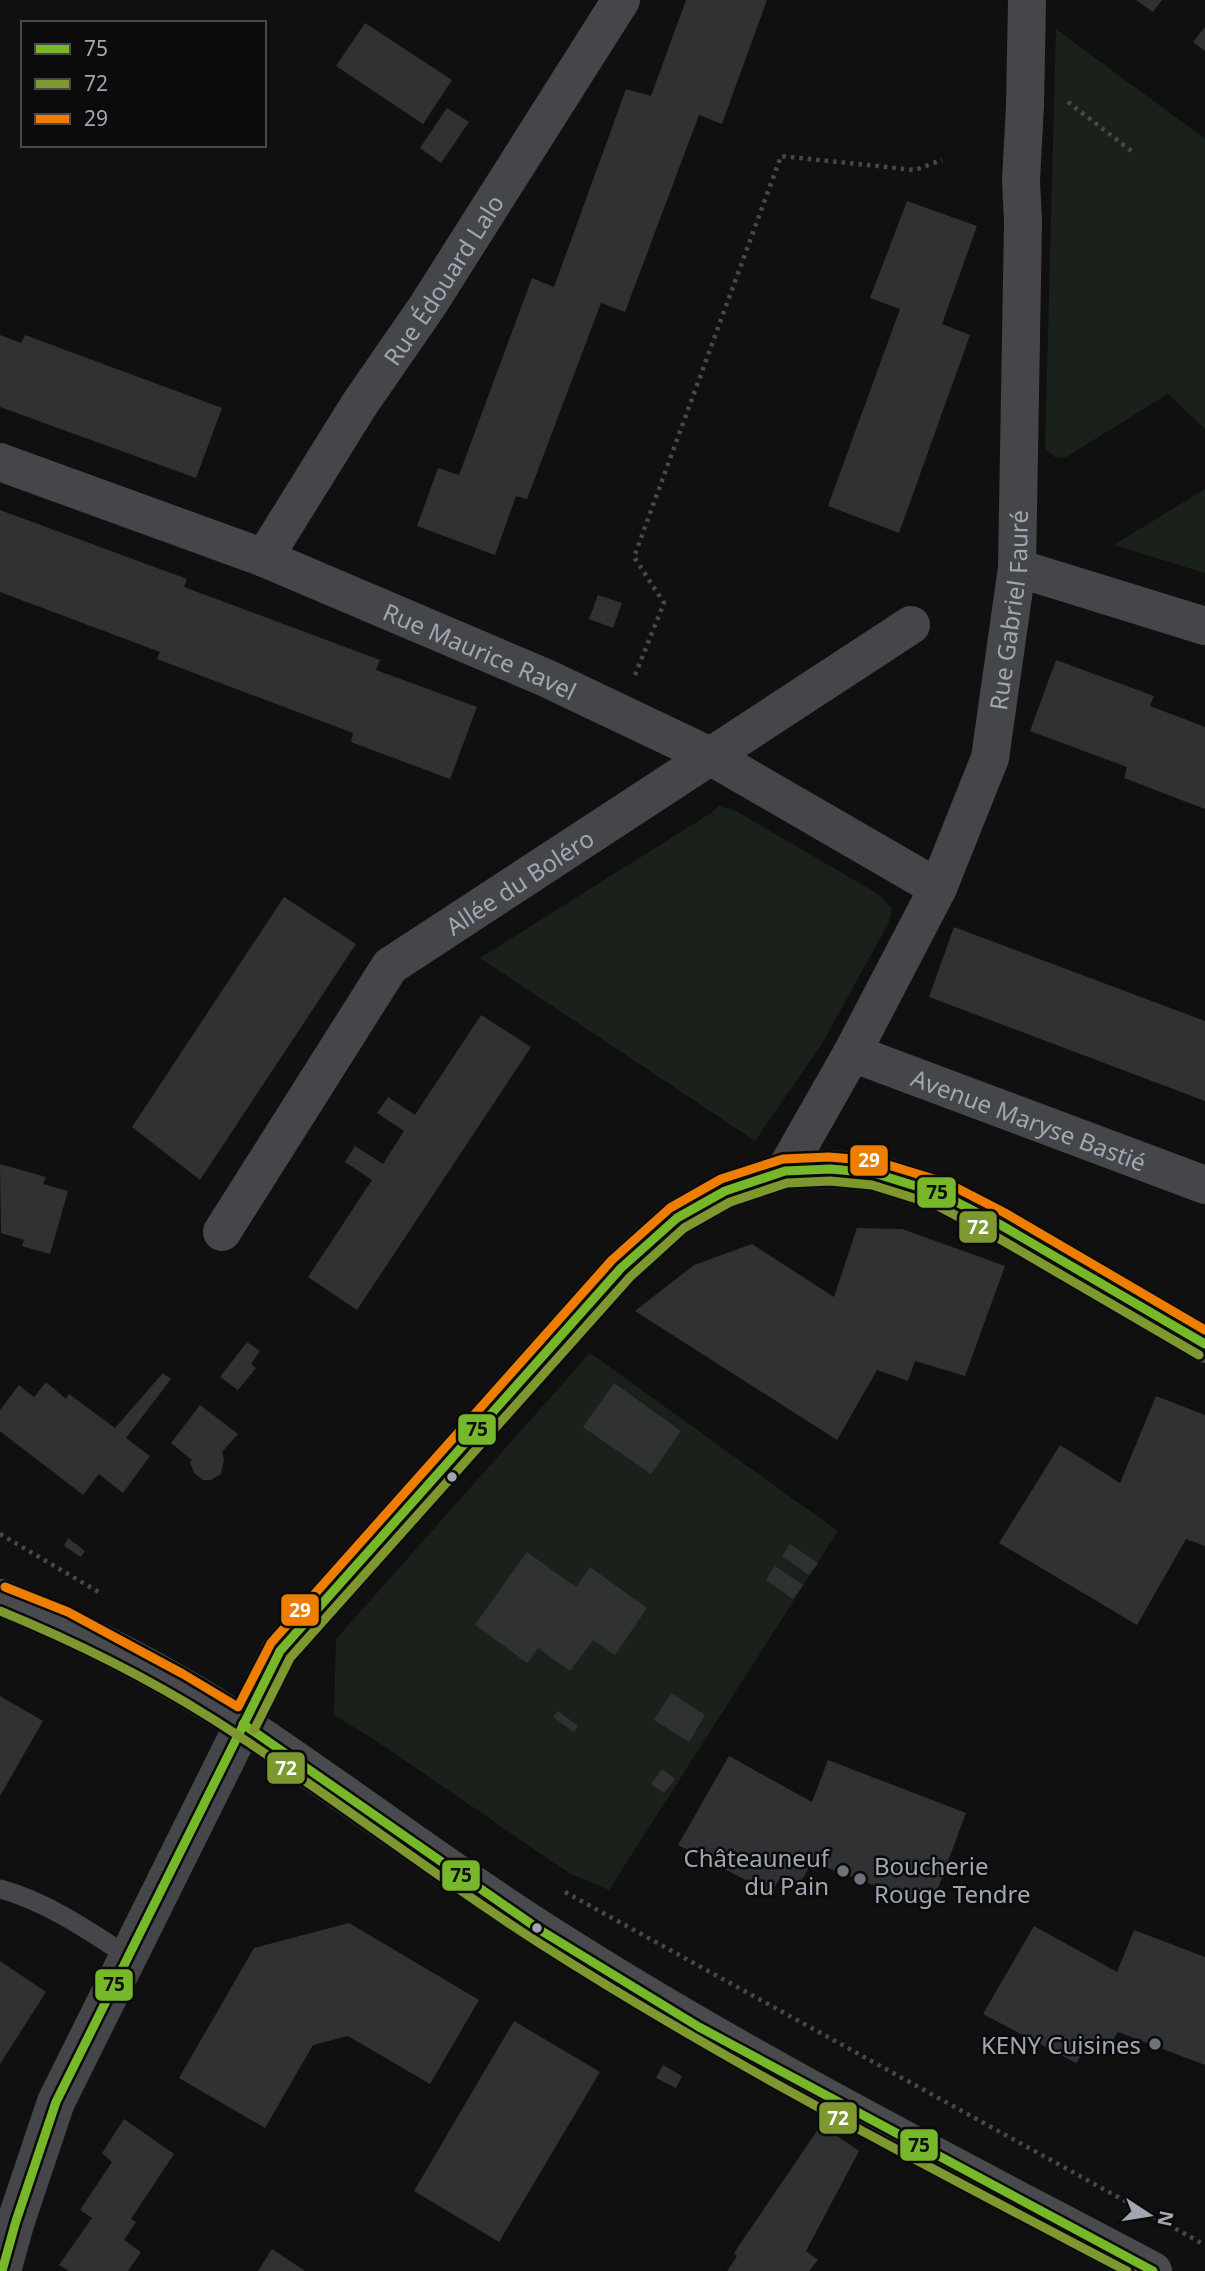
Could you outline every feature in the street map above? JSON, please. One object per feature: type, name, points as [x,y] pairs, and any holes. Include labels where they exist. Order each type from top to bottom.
[{"type":"main road","points":[[0,1598],[62,1623],[243,1724],[540,1930],[699,2027],[1153,2271]]},
{"type":"street","name":"Rue Édouard Lalo","points":[[264,558],[359,405],[428,304],[621,0]]},
{"type":"street","name":"Rue Gabriel Fauré","points":[[785,1171],[852,1053],[938,888],[990,758],[1017,568],[1023,222],[1021,180],[1027,0]]},
{"type":"street","name":"Rue Maurice Ravel","points":[[0,462],[264,558],[546,678],[710,756],[938,888]]},
{"type":"street","points":[[1017,568],[1205,626]]},
{"type":"street","name":"Allée du Boléro","points":[[222,1233],[390,966],[911,625]]},
{"type":"street","name":"Avenue Maryse Bastié","points":[[852,1053],[1205,1185]]},
{"type":"street","points":[[2,2271],[16,2221],[57,2102],[280,1651],[621,1268],[677,1218],[725,1191],[785,1171],[830,1169],[874,1173],[941,1194],[999,1224],[1205,1344]]},
{"type":"lane","points":[[0,1889],[23,1895],[70,1919],[129,1956]]},
{"type":"path","points":[[1026,69],[1134,153]]},
{"type":"path","points":[[620,713],[663,603],[634,557],[781,156],[915,170],[942,160]]},
{"type":"path","points":[[0,1534],[105,1596]]},
{"type":"path","points":[[556,1887],[1205,2245]]},
{"type":"shaded area","points":[[1056,29],[1205,139],[1205,429],[1168,394],[1066,457],[1056,458],[1045,449]]},
{"type":"shaded area","points":[[1205,489],[1205,573],[1114,545]]},
{"type":"shaded area","points":[[719,806],[736,811],[878,894],[892,908],[889,922],[823,1042],[755,1141],[480,958]]},
{"type":"shaded area","points":[[590,1353],[838,1531],[609,1890],[569,1873],[378,1742],[334,1715],[336,1639]]},
{"type":"building","points":[[686,0],[767,0],[722,124],[699,115],[625,312],[601,303],[527,499],[516,496],[495,555],[417,526],[438,468],[459,475],[532,278],[554,287],[626,89],[651,96]]},
{"type":"building","points":[[1136,0],[1162,0],[1153,12]]},
{"type":"building","points":[[365,23],[452,80],[423,124],[336,66]]},
{"type":"building","points":[[1205,27],[1205,51],[1193,42]]},
{"type":"building","points":[[447,108],[469,122],[441,163],[420,148]]},
{"type":"building","points":[[907,201],[977,226],[942,324],[970,335],[899,533],[828,506],[900,309],[870,298]]},
{"type":"building","points":[[0,335],[21,343],[25,335],[222,408],[196,478],[0,407]]},
{"type":"building","points":[[0,510],[187,579],[184,587],[380,660],[376,670],[477,707],[450,779],[351,742],[353,733],[157,659],[160,652],[0,592]]},
{"type":"building","points":[[598,595],[622,603],[613,628],[589,619]]},
{"type":"building","points":[[1056,660],[1154,696],[1150,706],[1205,727],[1205,809],[1124,778],[1127,767],[1030,731]]},
{"type":"building","points":[[284,897],[356,944],[200,1180],[132,1127]]},
{"type":"building","points":[[954,927],[1205,1021],[1205,1101],[929,997]]},
{"type":"building","points":[[481,1015],[531,1047],[357,1310],[308,1277],[372,1180],[345,1162],[355,1146],[383,1164],[404,1131],[377,1113],[388,1097],[415,1115]]},
{"type":"building","points":[[0,1164],[46,1177],[43,1184],[68,1191],[50,1254],[22,1246],[24,1240],[1,1233]]},
{"type":"building","points":[[857,1228],[902,1229],[1005,1266],[965,1376],[915,1361],[908,1381],[877,1370],[837,1440],[635,1311],[694,1265],[752,1244],[834,1297]]},
{"type":"building","points":[[247,1342],[260,1351],[251,1364],[256,1368],[238,1390],[220,1377]]},
{"type":"building","points":[[163,1373],[171,1379],[126,1438],[150,1456],[123,1493],[99,1474],[83,1495],[0,1431],[0,1410],[19,1385],[34,1397],[46,1382],[66,1399],[69,1394],[115,1428]]},
{"type":"building","points":[[614,1383],[681,1431],[651,1474],[583,1427]]},
{"type":"building","points":[[1156,1396],[1205,1415],[1205,1546],[1186,1539],[1137,1625],[999,1543],[1060,1445],[1120,1483]]},
{"type":"building","points":[[200,1405],[238,1434],[222,1452],[224,1459],[221,1474],[211,1480],[203,1480],[194,1473],[190,1462],[192,1460],[171,1443]]},
{"type":"building","points":[[68,1538],[85,1551],[81,1557],[64,1546]]},
{"type":"building","points":[[790,1544],[818,1563],[809,1575],[782,1556]]},
{"type":"building","points":[[527,1552],[576,1587],[590,1567],[647,1608],[615,1655],[593,1640],[570,1671],[538,1648],[527,1663],[475,1625]]},
{"type":"building","points":[[775,1566],[803,1585],[793,1599],[766,1580]]},
{"type":"building","points":[[671,1693],[705,1715],[689,1742],[654,1720]]},
{"type":"building","points":[[0,1696],[43,1721],[0,1796]]},
{"type":"building","points":[[558,1711],[578,1726],[574,1732],[553,1717]]},
{"type":"building","points":[[729,1756],[812,1802],[828,1760],[966,1813],[931,1907],[812,1862],[799,1885],[782,1875],[771,1893],[678,1845]]},
{"type":"building","points":[[662,1769],[675,1779],[664,1793],[651,1784]]},
{"type":"building","points":[[349,1923],[479,2000],[430,2084],[348,2036],[313,2045],[265,2128],[179,2078],[254,1948]]},
{"type":"building","points":[[1034,1926],[1117,1972],[1134,1930],[1205,1957],[1205,2065],[1118,2032],[1104,2054],[1088,2045],[1076,2063],[983,2014]]},
{"type":"building","points":[[0,1961],[46,1992],[0,2064]]},
{"type":"building","points":[[514,2021],[600,2072],[499,2242],[414,2191]]},
{"type":"building","points":[[663,2065],[682,2076],[676,2088],[656,2078]]},
{"type":"building","points":[[124,2119],[174,2154],[131,2219],[136,2222],[124,2240],[141,2252],[128,2271],[69,2271],[59,2265],[92,2218],[80,2210],[112,2162],[102,2153]]},
{"type":"building","points":[[821,2125],[859,2151],[806,2251],[818,2260],[809,2271],[727,2271],[737,2256],[734,2253]]},
{"type":"building","points":[[272,2249],[305,2271],[258,2271]]},
{"type":"transit line","name":"29","points":[[5,1587],[68,1612],[238,1707],[271,1643],[612,1260],[670,1208],[721,1179],[783,1159],[829,1157],[875,1161],[947,1183],[1005,1213],[1205,1330]]},
{"type":"transit line","name":"75","points":[[2,2271],[56,2102],[280,1651],[621,1268],[677,1218],[725,1191],[785,1171],[830,1169],[874,1173],[941,1194],[999,1224],[1205,1344]]},
{"type":"transit line","name":"72","points":[[254,1730],[290,1658],[630,1277],[684,1228],[730,1202],[787,1183],[830,1181],[872,1185],[936,1205],[993,1235],[1199,1355]]},
{"type":"transit line","name":"72","points":[[0,1611],[108,1660],[211,1718],[293,1772],[495,1914],[680,2029],[828,2112],[1127,2271]]},
{"type":"transit line","name":"75","points":[[243,1724],[540,1930],[699,2027],[1153,2271]]},
{"type":"place","name":"Châteauneuf du Pain","points":[[843,1871]]},
{"type":"place","name":"Boucherie Rouge Tendre","points":[[860,1879]]},
{"type":"place","name":"KENY Cuisines","points":[[1155,2044]]}]
